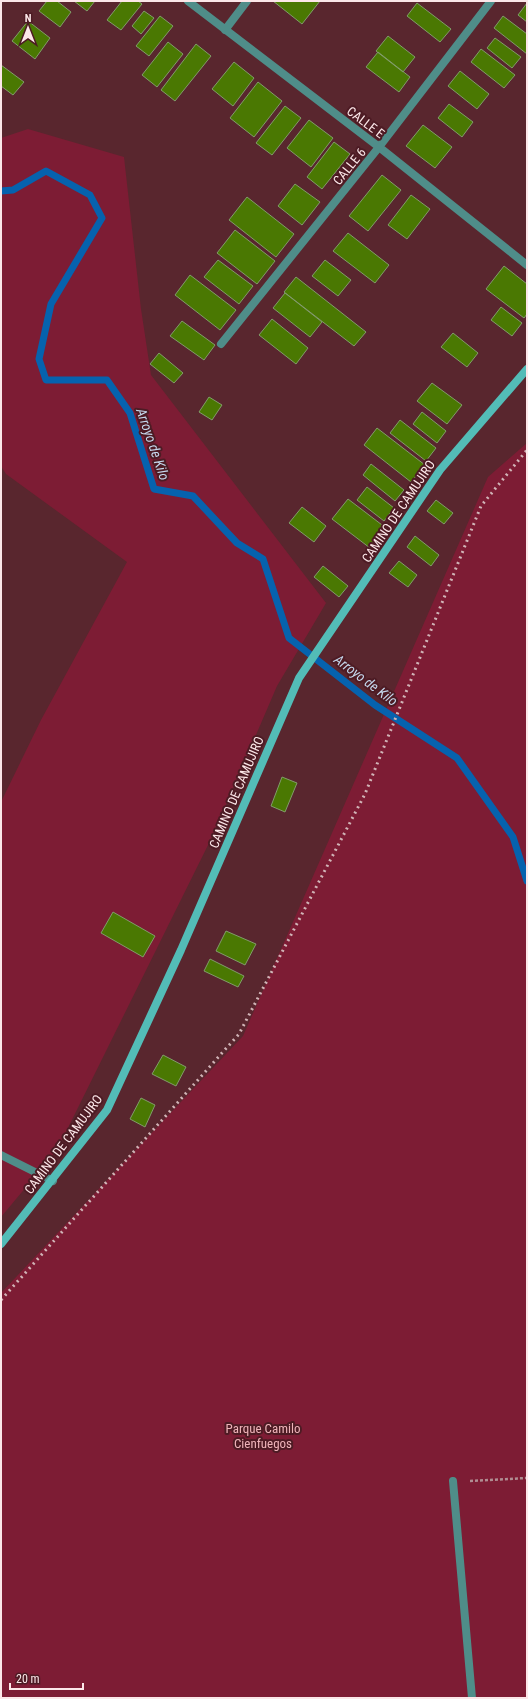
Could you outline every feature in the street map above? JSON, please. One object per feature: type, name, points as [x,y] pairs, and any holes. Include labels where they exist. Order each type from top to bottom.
[{"type":"street","name":"CALLE E","points":[[188,1],[380,147],[527,265]]},
{"type":"street","points":[[225,30],[247,1]]},
{"type":"street","name":"CALLE 6","points":[[221,344],[380,147],[491,1]]},
{"type":"street","name":"CAMINO DE CAMUJIRO","points":[[1,1244],[53,1181],[107,1110],[181,950],[299,678],[440,470],[527,369]]},
{"type":"street","points":[[1,1155],[53,1181]]},
{"type":"street","points":[[452,1481],[472,1698]]},
{"type":"path","points":[[452,1481],[527,1478]]},
{"type":"green space","points":[[28,129],[124,157],[141,309],[151,375],[326,603],[277,686],[212,837],[57,1150],[1,1217],[1,802],[41,720],[127,562],[6,474],[1,466],[1,138]]},
{"type":"green space","name":"Parque Camilo Cienfuegos","points":[[527,443],[527,1698],[1,1698],[1,1293],[243,1036],[488,477]]},
{"type":"building","points":[[47,1],[57,1],[71,12],[60,27],[39,11]]},
{"type":"building","points":[[74,1],[95,1],[87,11]]},
{"type":"building","points":[[122,1],[138,1],[142,4],[121,30],[107,20]]},
{"type":"building","points":[[273,1],[320,1],[302,24]]},
{"type":"building","points":[[417,3],[451,29],[440,42],[407,16]]},
{"type":"building","points":[[527,3],[527,22],[518,15]]},
{"type":"building","points":[[144,11],[154,18],[141,34],[132,26]]},
{"type":"building","points":[[160,16],[173,26],[149,56],[136,46]]},
{"type":"building","points":[[503,16],[527,34],[527,54],[494,28]]},
{"type":"building","points":[[28,21],[50,38],[35,59],[12,41]]},
{"type":"building","points":[[388,36],[415,57],[403,72],[376,51]]},
{"type":"building","points":[[495,38],[521,57],[512,68],[487,48]]},
{"type":"building","points":[[168,42],[183,54],[157,87],[142,75]]},
{"type":"building","points":[[196,44],[211,56],[175,101],[161,90]]},
{"type":"building","points":[[481,49],[515,75],[504,88],[471,62]]},
{"type":"building","points":[[378,52],[410,77],[399,92],[366,67]]},
{"type":"building","points":[[234,62],[254,78],[233,106],[212,89]]},
{"type":"building","points":[[1,65],[24,82],[13,95],[1,86]]},
{"type":"building","points":[[460,71],[489,94],[477,109],[448,86]]},
{"type":"building","points":[[258,82],[282,101],[254,137],[230,118]]},
{"type":"building","points":[[449,104],[473,122],[462,137],[438,118]]},
{"type":"building","points":[[285,106],[301,118],[272,155],[256,143]]},
{"type":"building","points":[[309,120],[333,138],[311,167],[287,148]]},
{"type":"building","points":[[423,125],[452,147],[435,168],[406,146]]},
{"type":"building","points":[[334,142],[350,154],[322,189],[307,177]]},
{"type":"building","points":[[382,175],[401,190],[368,231],[349,216]]},
{"type":"building","points":[[295,184],[320,202],[302,225],[278,206]]},
{"type":"building","points":[[411,195],[430,209],[407,239],[388,225]]},
{"type":"building","points":[[247,197],[294,234],[276,257],[229,220]]},
{"type":"building","points":[[235,230],[275,261],[257,284],[217,253]]},
{"type":"building","points":[[348,233],[389,265],[375,283],[333,251]]},
{"type":"building","points":[[218,260],[253,286],[239,304],[204,277]]},
{"type":"building","points":[[325,260],[351,280],[338,296],[312,276]]},
{"type":"building","points":[[504,266],[527,284],[527,314],[524,318],[486,289]]},
{"type":"building","points":[[190,275],[236,310],[220,330],[175,295]]},
{"type":"building","points":[[296,277],[366,332],[354,346],[284,292]]},
{"type":"building","points":[[285,293],[322,322],[310,337],[273,308]]},
{"type":"building","points":[[501,307],[522,323],[512,336],[491,320]]},
{"type":"building","points":[[272,319],[308,348],[296,364],[259,335]]},
{"type":"building","points":[[182,321],[215,345],[204,360],[170,336]]},
{"type":"building","points":[[453,333],[478,353],[467,367],[441,347]]},
{"type":"building","points":[[159,353],[183,373],[174,383],[150,364]]},
{"type":"building","points":[[432,383],[462,405],[447,424],[417,401]]},
{"type":"building","points":[[209,397],[222,405],[212,420],[199,412]]},
{"type":"building","points":[[422,412],[446,431],[437,443],[413,424]]},
{"type":"building","points":[[400,420],[436,448],[426,461],[390,433]]},
{"type":"building","points":[[377,428],[425,465],[411,482],[364,445]]},
{"type":"building","points":[[371,464],[404,490],[395,501],[363,475]]},
{"type":"building","points":[[367,487],[394,508],[384,521],[357,500]]},
{"type":"building","points":[[348,499],[386,528],[370,548],[332,519]]},
{"type":"building","points":[[436,500],[453,513],[444,524],[427,511]]},
{"type":"building","points":[[302,507],[326,526],[314,542],[289,523]]},
{"type":"building","points":[[415,536],[439,555],[431,566],[407,547]]},
{"type":"building","points":[[399,561],[417,575],[408,587],[389,573]]},
{"type":"building","points":[[323,566],[348,586],[339,597],[314,577]]},
{"type":"building","points":[[282,777],[297,783],[285,812],[271,806]]},
{"type":"building","points":[[113,912],[155,936],[143,957],[101,933]]},
{"type":"building","points":[[226,931],[256,944],[245,965],[216,951]]},
{"type":"building","points":[[210,959],[244,976],[238,987],[204,971]]},
{"type":"building","points":[[163,1055],[186,1067],[176,1086],[152,1074]]},
{"type":"building","points":[[141,1098],[155,1105],[145,1127],[130,1119]]},
{"type":"waterway","name":"Arroyo de Kilo","points":[[1,191],[13,190],[46,171],[90,195],[102,218],[51,304],[39,359],[46,380],[107,380],[130,413],[154,489],[193,496],[237,543],[263,559],[289,638],[375,705],[457,758],[513,837],[527,881]]},
{"type":"railway","points":[[1,1300],[239,1034],[365,794],[481,506],[527,450]]}]
